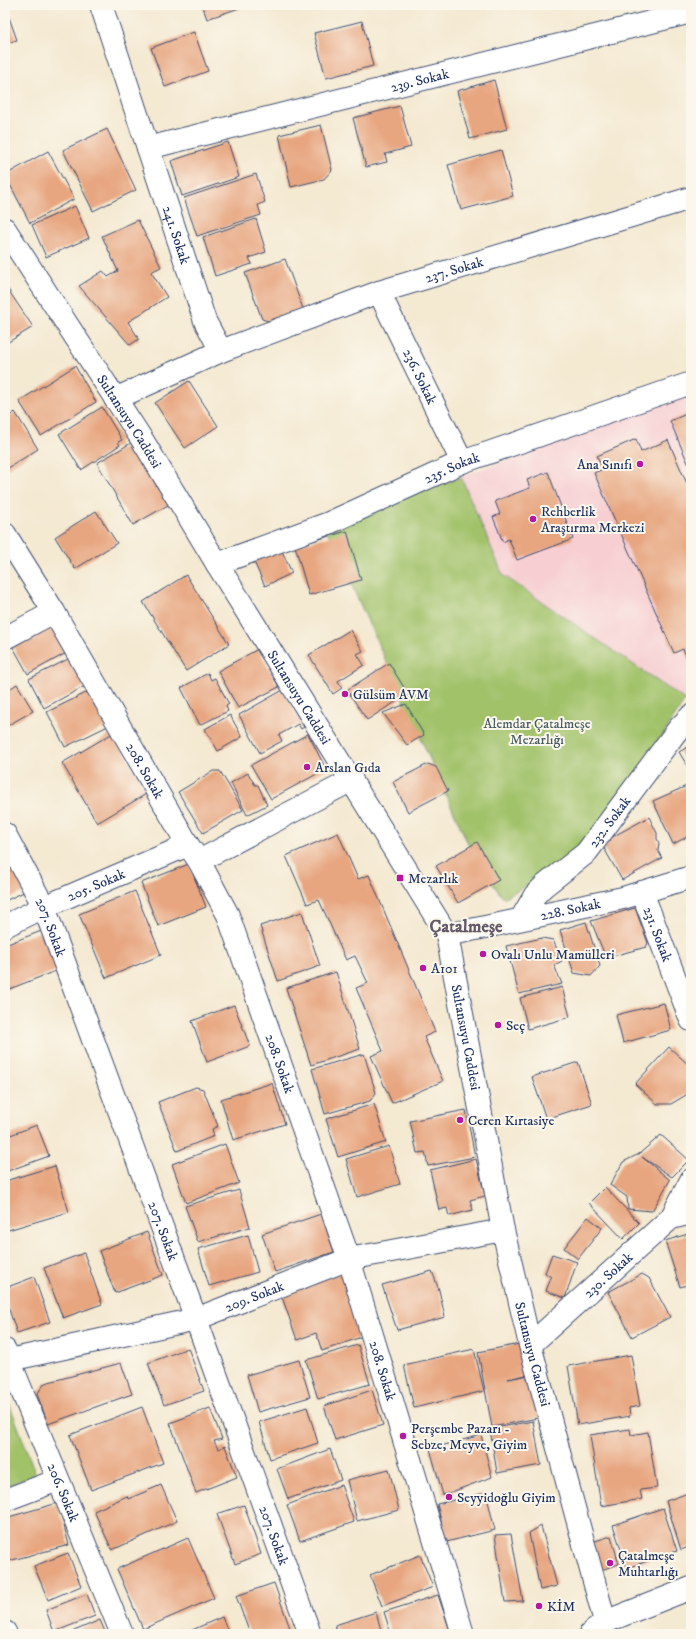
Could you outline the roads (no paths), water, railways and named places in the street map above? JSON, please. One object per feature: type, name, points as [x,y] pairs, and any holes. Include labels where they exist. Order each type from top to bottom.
[{"type":"street","name":"241. Sokak","points":[[101,5],[205,321],[221,352]]},
{"type":"street","name":"239. Sokak","points":[[148,148],[691,12]]},
{"type":"street","name":"237. Sokak","points":[[221,352],[379,292],[691,198]]},
{"type":"street","name":"Sultansuyu Caddesi","points":[[5,229],[143,441],[217,564],[447,934],[503,1230],[598,1628]]},
{"type":"street","name":"236. Sokak","points":[[379,292],[462,462]]},
{"type":"street","points":[[115,399],[221,352]]},
{"type":"street","name":"235. Sokak","points":[[217,564],[329,523],[462,462],[691,383]]},
{"type":"street","name":"208. Sokak","points":[[5,534],[54,612],[228,915],[349,1260],[463,1634]]},
{"type":"street","points":[[5,638],[54,612]]},
{"type":"street","name":"232. Sokak","points":[[521,919],[535,895],[544,886],[586,853],[679,728],[691,716]]},
{"type":"street","name":"205. Sokak","points":[[5,926],[44,907],[193,853],[352,780]]},
{"type":"street","name":"207. Sokak","points":[[5,834],[44,907],[310,1634]]},
{"type":"street","name":"228. Sokak","points":[[447,934],[623,898],[691,878]]},
{"type":"street","name":"231. Sokak","points":[[642,892],[691,1020]]},
{"type":"street","points":[[681,1215],[691,1180]]},
{"type":"street","name":"230. Sokak","points":[[530,1346],[681,1215]]},
{"type":"street","name":"209. Sokak","points":[[6,1357],[196,1319],[349,1260],[503,1230]]},
{"type":"street","name":"206. Sokak","points":[[6,1357],[122,1634]]},
{"type":"street","points":[[5,1500],[58,1480]]},
{"type":"street","points":[[598,1628],[691,1588]]},
{"type":"place","name":"Ana Sınıfı","points":[[640,464]]},
{"type":"place","name":"Rehberlik Araştırma Merkezi","points":[[533,519]]},
{"type":"place","name":"Gülsüm AVM","points":[[345,694]]},
{"type":"place","name":"Arslan Gıda","points":[[307,767]]},
{"type":"place","name":"Mezarlık","points":[[400,878]]},
{"type":"place","name":"Ovalı Unlu Mamülleri","points":[[483,954]]},
{"type":"place","name":"A101","points":[[423,968]]},
{"type":"place","name":"Seç","points":[[498,1025]]},
{"type":"place","name":"Ceren Kırtasiye","points":[[460,1120]]},
{"type":"place","name":"Perşembe Pazarı - Sebze, Meyve, Giyim","points":[[403,1436]]},
{"type":"place","name":"Seyyidoğlu Giyim","points":[[449,1497]]},
{"type":"place","name":"Çatalmeşe Muhtarlığı","points":[[610,1563]]},
{"type":"place","name":"KİM","points":[[539,1606]]},
{"type":"district","name":"Çatalmeşe","points":[[466,926]]},
{"type":"park label","name":"Alemdar Çatalmeşe Mezarlığı","points":[[537,732]]}]
